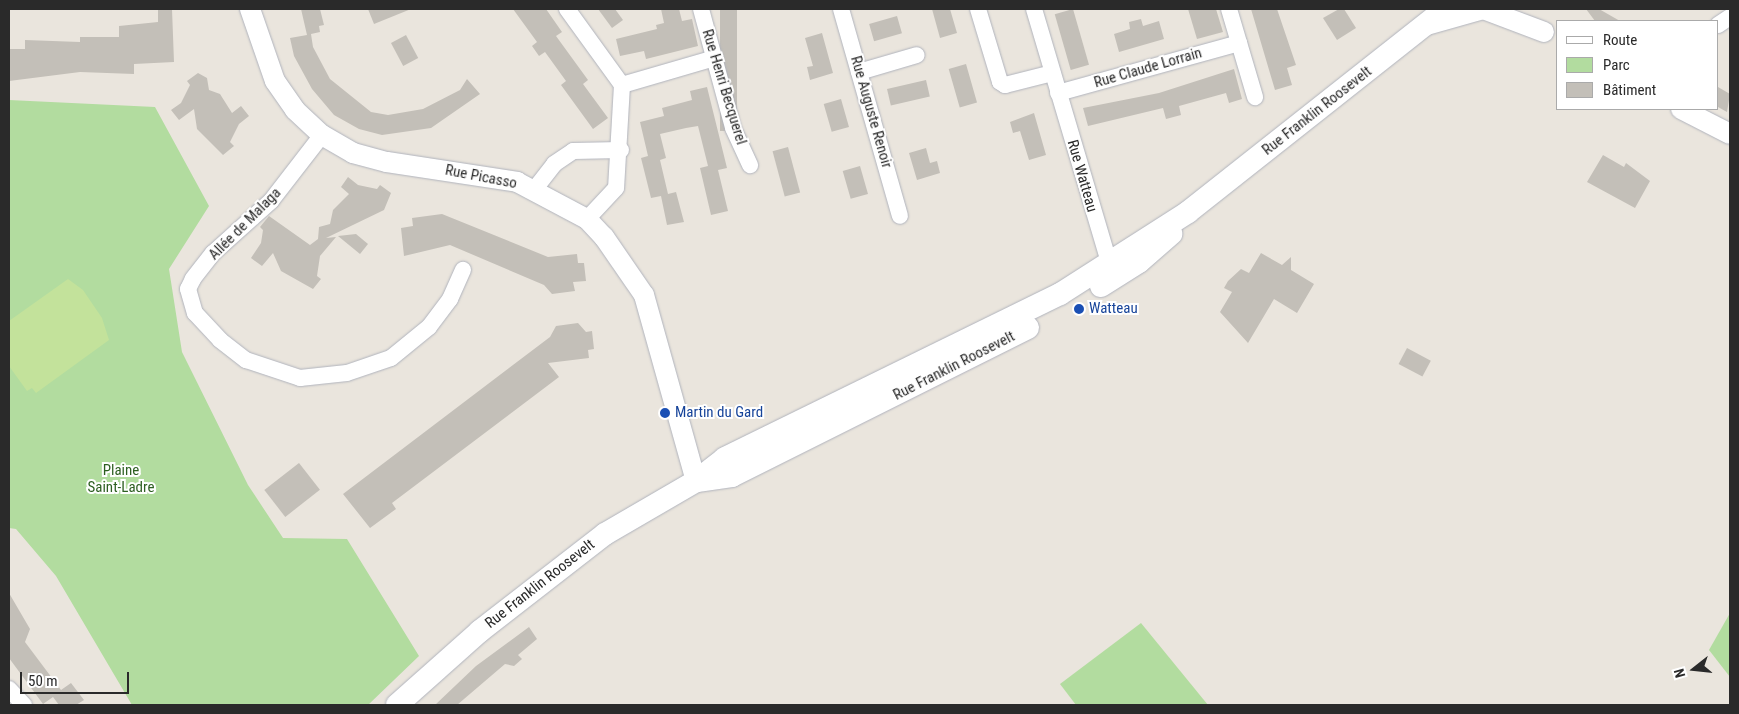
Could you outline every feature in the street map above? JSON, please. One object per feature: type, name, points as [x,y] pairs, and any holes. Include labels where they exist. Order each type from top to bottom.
[{"type":"main road","name":"Rue Franklin Roosevelt","points":[[396,705],[480,631],[605,534],[696,481],[732,476],[1044,320],[1111,271],[1168,238],[1188,212],[1427,25],[1444,9]]},
{"type":"street","name":"Rue Picasso","points":[[250,9],[275,81],[295,110],[322,135],[353,153],[386,162],[484,174],[534,190],[587,219],[624,263],[644,295],[696,481]]},
{"type":"street","points":[[567,9],[622,85],[621,150],[616,188],[587,219]]},
{"type":"street","name":"Rue Henri Becquerel","points":[[701,9],[733,128],[750,165]]},
{"type":"street","name":"Rue Auguste Renoir","points":[[841,9],[900,216]]},
{"type":"street","points":[[978,9],[1000,82],[1052,72]]},
{"type":"street","name":"Rue Watteau","points":[[1034,9],[1111,271]]},
{"type":"street","points":[[1229,9],[1255,97]]},
{"type":"street","points":[[1427,25],[1483,9],[1551,36]]},
{"type":"street","points":[[1528,9],[1551,36]]},
{"type":"street","points":[[1719,24],[1730,17]]},
{"type":"street","name":"Rue Claude Lorrain","points":[[1058,94],[1239,43]]},
{"type":"street","points":[[859,72],[916,55]]},
{"type":"street","points":[[622,85],[715,58]]},
{"type":"street","points":[[1683,110],[1730,134]]},
{"type":"street","name":"Allée de Malaga","points":[[322,135],[271,201],[213,253],[192,279],[188,289],[195,313],[220,340],[246,360],[300,378],[347,373],[391,358],[429,327],[450,299],[463,270]]},
{"type":"street","points":[[534,190],[554,164],[573,151],[621,150]]},
{"type":"street","points":[[9,689],[24,705]]},
{"type":"green space","name":"Plaine Saint-Ladre","points":[[9,100],[155,107],[209,206],[169,269],[182,352],[248,485],[283,538],[347,539],[419,656],[368,705],[132,705],[56,576],[16,529],[9,528]]},
{"type":"green space","points":[[68,279],[83,290],[102,318],[109,340],[36,393],[32,388],[27,391],[9,366],[9,321]]},
{"type":"green space","points":[[1730,613],[1730,677],[1709,650]]},
{"type":"green space","points":[[1141,623],[1208,705],[1076,705],[1060,684]]},
{"type":"building","points":[[158,9],[172,9],[174,62],[134,64],[134,74],[80,72],[9,81],[9,49],[25,49],[25,40],[80,42],[80,37],[119,37],[119,26],[158,22]]},
{"type":"building","points":[[301,9],[320,9],[324,25],[319,26],[320,32],[311,34],[313,47],[330,79],[371,112],[388,115],[423,109],[460,90],[467,79],[480,94],[431,128],[382,135],[359,129],[334,115],[312,89],[294,56],[290,38],[307,35]]},
{"type":"building","points":[[368,9],[411,9],[374,24]]},
{"type":"building","points":[[513,9],[546,9],[562,32],[556,36],[588,80],[583,84],[608,118],[593,129],[561,85],[566,81],[545,52],[539,56],[532,46],[537,42]]},
{"type":"building","points":[[598,9],[615,9],[623,20],[612,28]]},
{"type":"building","points":[[661,9],[679,9],[682,21],[692,19],[698,46],[646,59],[644,51],[620,56],[616,39],[657,29],[656,25],[664,23]]},
{"type":"building","points":[[720,9],[737,9],[737,131],[720,131]]},
{"type":"building","points":[[932,9],[950,9],[957,33],[940,38]]},
{"type":"building","points":[[1073,9],[1089,65],[1071,70],[1055,14]]},
{"type":"building","points":[[1188,9],[1216,9],[1223,32],[1197,39]]},
{"type":"building","points":[[1251,9],[1277,9],[1296,65],[1287,68],[1292,85],[1275,90]]},
{"type":"building","points":[[1339,9],[1344,9],[1356,28],[1337,40],[1323,18]]},
{"type":"building","points":[[1586,9],[1599,9],[1618,20],[1594,20]]},
{"type":"building","points":[[897,16],[902,33],[874,41],[869,24]]},
{"type":"building","points":[[1141,19],[1143,26],[1159,21],[1164,39],[1119,52],[1114,34],[1130,29],[1129,22]]},
{"type":"building","points":[[822,33],[833,73],[810,80],[807,67],[813,66],[805,38]]},
{"type":"building","points":[[406,35],[418,58],[403,66],[391,43]]},
{"type":"building","points":[[966,64],[977,102],[960,107],[949,69]]},
{"type":"building","points":[[1234,69],[1242,99],[1229,103],[1226,93],[1179,106],[1181,115],[1166,119],[1163,108],[1088,126],[1083,108],[1159,93]]},
{"type":"building","points":[[198,73],[207,78],[209,90],[220,94],[232,113],[241,106],[249,116],[239,124],[230,142],[234,146],[223,155],[197,129],[194,109],[179,120],[171,110],[181,103],[190,85],[187,81]]},
{"type":"building","points":[[926,80],[930,97],[891,106],[887,89]]},
{"type":"building","points":[[707,87],[727,168],[718,170],[728,211],[711,215],[700,168],[708,166],[698,126],[686,128],[660,134],[666,158],[660,160],[668,194],[676,192],[684,222],[667,225],[661,196],[651,198],[641,158],[648,156],[640,122],[664,116],[662,108],[692,100],[690,91]]},
{"type":"building","points":[[1719,88],[1730,94],[1727,112],[1719,108]]},
{"type":"building","points":[[841,99],[849,127],[832,132],[824,104]]},
{"type":"building","points":[[1034,113],[1046,155],[1029,160],[1020,131],[1013,133],[1010,122]]},
{"type":"building","points":[[788,147],[800,192],[785,197],[773,151]]},
{"type":"building","points":[[926,148],[930,163],[937,161],[940,173],[917,180],[909,153]]},
{"type":"building","points":[[1603,155],[1624,167],[1626,163],[1650,181],[1635,208],[1587,182]]},
{"type":"building","points":[[860,166],[868,194],[851,199],[843,171]]},
{"type":"building","points":[[348,177],[358,185],[377,189],[380,185],[391,193],[384,210],[326,238],[336,237],[320,256],[317,276],[321,279],[313,289],[281,271],[273,253],[262,266],[251,258],[261,243],[263,230],[260,227],[269,216],[310,245],[318,239],[319,227],[330,224],[333,210],[349,194],[341,187]]},
{"type":"building","points":[[442,214],[548,257],[577,254],[578,263],[584,263],[586,281],[573,282],[575,291],[552,294],[544,285],[450,245],[404,256],[401,228],[413,226],[412,218]]},
{"type":"building","points":[[356,234],[368,244],[360,254],[338,236]]},
{"type":"building","points":[[1261,253],[1282,265],[1291,257],[1291,270],[1314,284],[1297,313],[1274,299],[1248,343],[1220,312],[1232,292],[1224,288],[1228,281],[1241,269],[1249,273]]},
{"type":"building","points":[[578,323],[586,332],[592,331],[594,349],[588,350],[589,358],[548,363],[559,377],[392,503],[396,509],[370,528],[343,494],[550,337],[556,326]]},
{"type":"building","points":[[1407,348],[1431,361],[1422,377],[1399,364]]},
{"type":"building","points":[[299,463],[320,490],[285,517],[264,490]]},
{"type":"building","points":[[9,593],[30,629],[25,642],[61,690],[71,683],[84,700],[76,705],[59,705],[53,697],[43,704],[9,658]]},
{"type":"building","points":[[529,627],[537,639],[518,655],[522,659],[514,666],[505,664],[457,705],[435,705],[476,666]]},
{"type":"place","name":"Watteau","points":[[1079,309]]},
{"type":"place","name":"Martin du Gard","points":[[665,413]]}]
